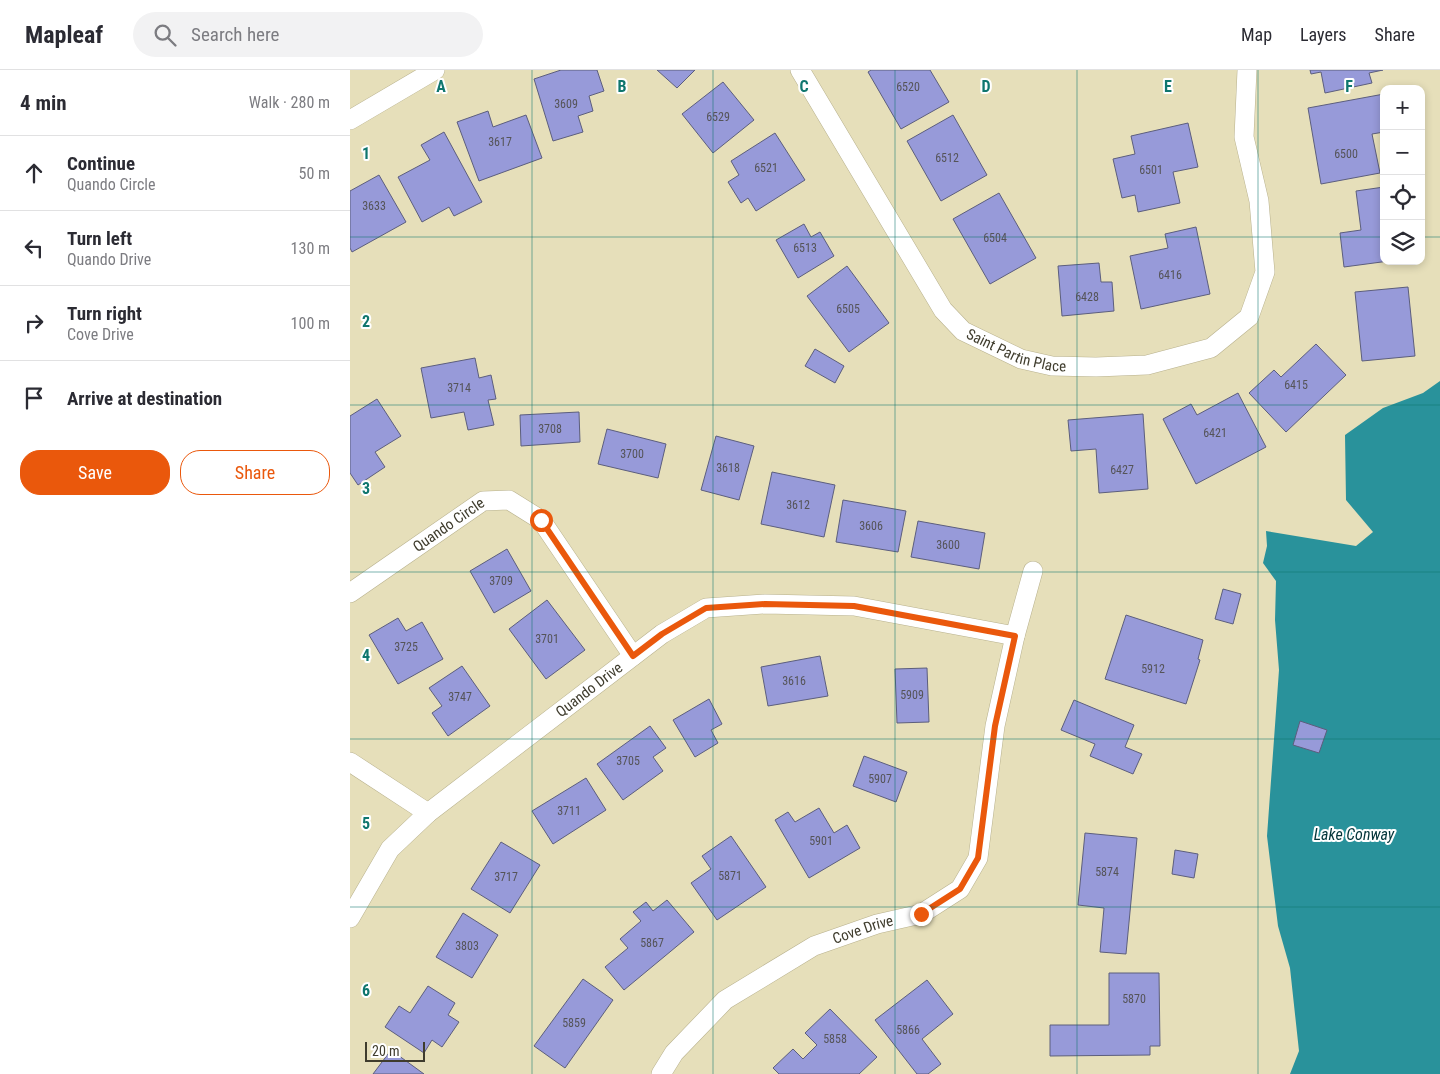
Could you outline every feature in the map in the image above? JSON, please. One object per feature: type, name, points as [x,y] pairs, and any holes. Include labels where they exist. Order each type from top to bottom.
[{"type":"street","points":[[350,120],[435,70]]},
{"type":"street","name":"Saint Partin Place","points":[[800,70],[943,310],[963,331],[1021,359],[1052,366],[1104,367],[1147,364],[1211,348],[1249,317],[1265,272],[1259,202],[1244,136],[1247,70]]},
{"type":"street","name":"Quando Circle","points":[[350,593],[483,501],[509,500],[541,520],[633,656]]},
{"type":"street","name":"Cove Drive","points":[[661,1074],[674,1053],[725,1000],[814,946],[877,924],[921,914],[960,889],[978,858],[995,726],[1015,636],[1033,571]]},
{"type":"street","name":"Quando Drive","points":[[350,918],[390,849],[428,813],[662,634],[706,608],[765,604],[854,606],[1015,636]]},
{"type":"street","points":[[350,762],[428,813]]},
{"type":"water","name":"Lake Conway","points":[[1440,381],[1440,1074],[1290,1074],[1299,1051],[1290,968],[1278,926],[1267,836],[1279,670],[1275,620],[1276,581],[1263,563],[1267,546],[1266,531],[1356,546],[1373,532],[1346,500],[1345,435],[1383,408],[1423,393]]},
{"type":"building","points":[[561,70],[597,70],[604,91],[589,96],[593,111],[578,116],[583,132],[553,141],[534,79]]},
{"type":"building","points":[[657,70],[695,70],[677,88]]},
{"type":"building","points":[[871,70],[930,70],[949,102],[901,129],[868,72]]},
{"type":"building","points":[[1310,70],[1383,70],[1369,73],[1372,83],[1325,93],[1321,72],[1311,74]]},
{"type":"building","points":[[723,82],[754,120],[713,153],[682,114]]},
{"type":"building","points":[[1380,95],[1380,133],[1372,134],[1380,173],[1321,184],[1308,108]]},
{"type":"building","points":[[488,111],[493,127],[526,115],[542,158],[479,181],[457,122]]},
{"type":"building","points":[[953,115],[987,175],[941,201],[907,141]]},
{"type":"building","points":[[1188,123],[1198,167],[1173,172],[1180,203],[1138,212],[1135,195],[1122,198],[1113,159],[1135,154],[1131,136]]},
{"type":"building","points":[[444,132],[482,202],[454,216],[449,207],[422,222],[398,177],[430,160],[421,145]]},
{"type":"building","points":[[775,133],[805,180],[756,211],[748,198],[741,203],[728,182],[739,175],[731,161]]},
{"type":"building","points":[[379,175],[406,222],[352,252],[350,248],[350,191]]},
{"type":"building","points":[[1380,188],[1380,262],[1344,267],[1340,233],[1361,230],[1356,191]]},
{"type":"building","points":[[999,193],[1036,258],[990,284],[953,219]]},
{"type":"building","points":[[804,224],[811,237],[820,232],[834,256],[798,278],[776,240]]},
{"type":"building","points":[[1196,227],[1210,294],[1141,309],[1130,256],[1168,248],[1165,234]]},
{"type":"building","points":[[1099,263],[1101,282],[1112,282],[1114,311],[1062,316],[1058,266]]},
{"type":"building","points":[[847,266],[889,323],[849,352],[807,296]]},
{"type":"building","points":[[1408,287],[1415,356],[1362,361],[1355,292]]},
{"type":"building","points":[[1316,344],[1346,375],[1286,432],[1249,393],[1274,370],[1281,377]]},
{"type":"building","points":[[815,349],[844,366],[835,383],[805,366]]},
{"type":"building","points":[[475,358],[479,378],[491,375],[496,399],[488,400],[494,425],[468,430],[464,412],[431,418],[421,368]]},
{"type":"building","points":[[1238,393],[1266,447],[1196,484],[1163,419],[1191,404],[1197,415]]},
{"type":"building","points":[[377,399],[401,436],[375,452],[385,467],[358,485],[350,473],[350,416]]},
{"type":"building","points":[[579,412],[580,442],[521,446],[520,415]]},
{"type":"building","points":[[1143,414],[1148,489],[1099,493],[1096,449],[1071,451],[1068,420]]},
{"type":"building","points":[[607,429],[666,444],[658,478],[598,464]]},
{"type":"building","points":[[716,436],[754,446],[739,500],[701,490]]},
{"type":"building","points":[[772,472],[835,485],[824,537],[761,524]]},
{"type":"building","points":[[843,500],[906,511],[898,552],[836,542]]},
{"type":"building","points":[[918,521],[985,533],[979,569],[911,557]]},
{"type":"building","points":[[507,549],[531,591],[494,613],[470,571]]},
{"type":"building","points":[[1223,589],[1241,594],[1233,624],[1215,619]]},
{"type":"building","points":[[547,600],[585,650],[546,679],[509,629]]},
{"type":"building","points":[[1126,615],[1203,640],[1198,659],[1200,660],[1186,704],[1105,679]]},
{"type":"building","points":[[398,618],[406,631],[422,622],[443,659],[398,684],[369,635]]},
{"type":"building","points":[[820,656],[828,696],[768,706],[761,667]]},
{"type":"building","points":[[462,666],[490,706],[448,736],[432,713],[442,706],[429,688]]},
{"type":"building","points":[[927,668],[929,722],[897,723],[895,669]]},
{"type":"building","points":[[709,699],[722,724],[711,730],[718,743],[695,757],[673,720]]},
{"type":"building","points":[[1074,700],[1134,725],[1125,747],[1142,754],[1133,774],[1090,756],[1095,744],[1061,730]]},
{"type":"building","points":[[1300,721],[1327,730],[1319,753],[1293,745]]},
{"type":"building","points":[[650,726],[666,748],[653,757],[663,771],[623,800],[597,764]]},
{"type":"building","points":[[864,756],[907,772],[896,802],[853,786]]},
{"type":"building","points":[[586,778],[606,810],[553,844],[532,811]]},
{"type":"building","points":[[819,808],[834,833],[847,825],[860,848],[809,878],[775,820],[788,812],[795,822]]},
{"type":"building","points":[[1085,833],[1137,838],[1126,954],[1100,952],[1104,908],[1078,905]]},
{"type":"building","points":[[731,836],[766,887],[717,920],[691,883],[711,869],[702,856]]},
{"type":"building","points":[[501,842],[540,865],[510,913],[471,889]]},
{"type":"building","points":[[1175,850],[1198,854],[1194,878],[1172,874]]},
{"type":"building","points":[[667,900],[694,932],[624,990],[605,967],[628,948],[620,939],[641,921],[633,912],[646,902],[653,911]]},
{"type":"building","points":[[463,913],[498,935],[472,978],[436,957]]},
{"type":"building","points":[[1109,973],[1159,973],[1160,1046],[1150,1046],[1150,1055],[1050,1056],[1050,1025],[1109,1025]]},
{"type":"building","points":[[583,979],[613,1000],[565,1068],[534,1046]]},
{"type":"building","points":[[927,980],[953,1014],[922,1039],[941,1064],[928,1074],[917,1074],[875,1020]]},
{"type":"building","points":[[428,986],[455,1003],[448,1015],[459,1022],[442,1047],[432,1040],[424,1053],[385,1027],[399,1006],[410,1013]]},
{"type":"building","points":[[830,1009],[877,1057],[859,1074],[779,1074],[773,1068],[793,1049],[803,1059],[817,1045],[805,1033]]},
{"type":"building","points":[[391,1050],[424,1074],[373,1074]]},
{"type":"route","points":[[541,520],[633,656],[662,634],[706,608],[765,604],[854,606],[1015,636],[995,726],[978,858],[960,889],[921,914]]}]
